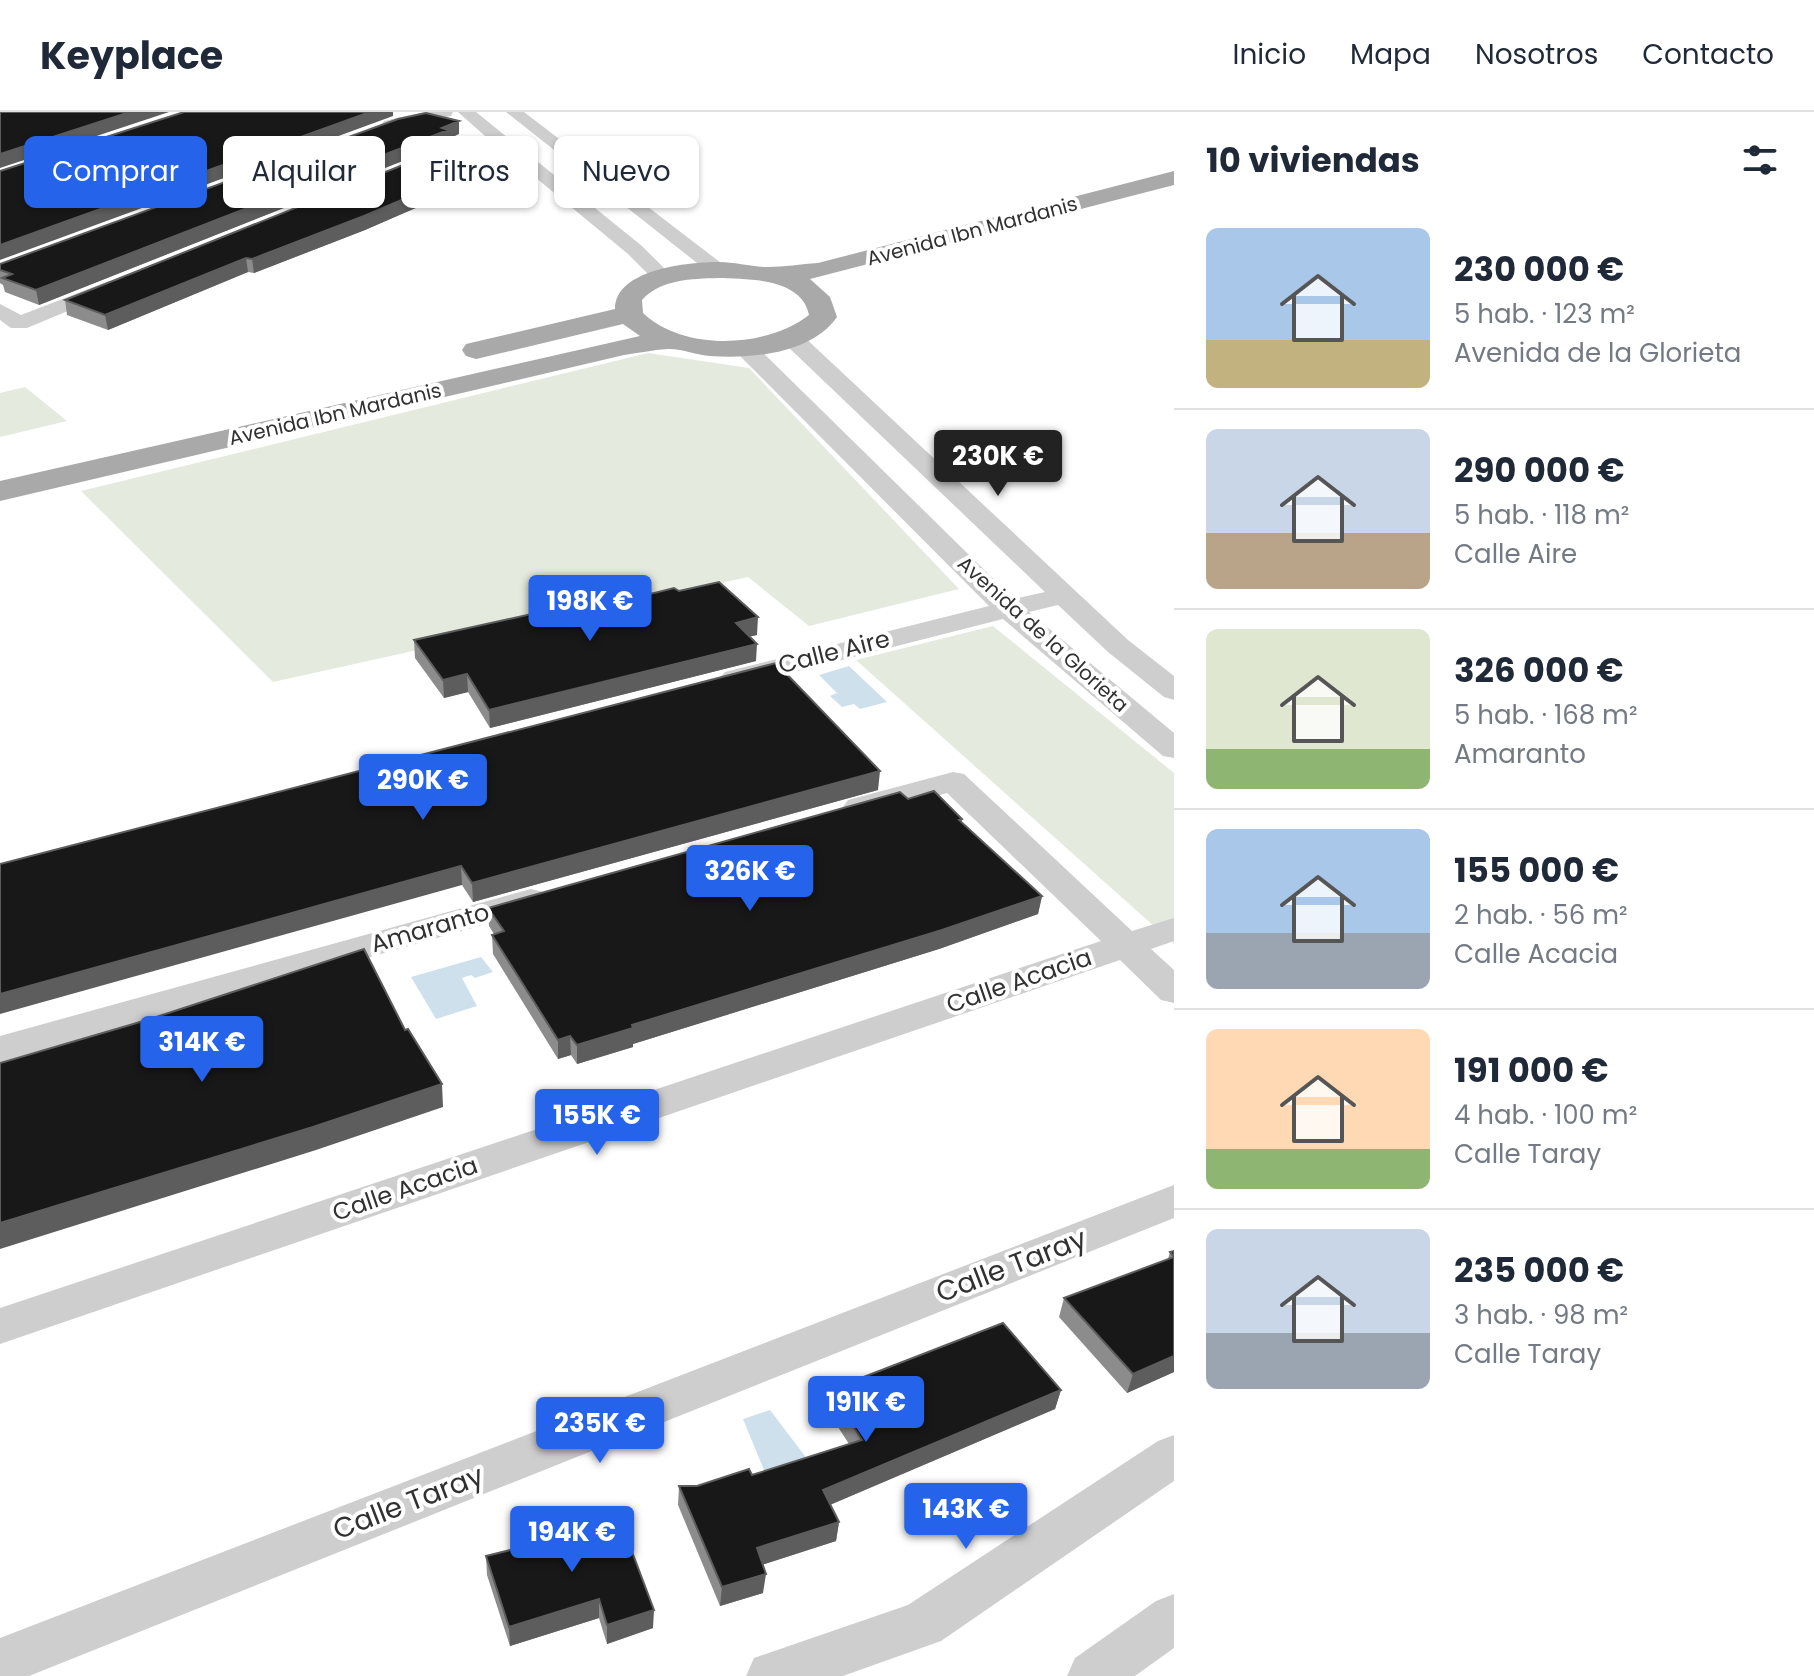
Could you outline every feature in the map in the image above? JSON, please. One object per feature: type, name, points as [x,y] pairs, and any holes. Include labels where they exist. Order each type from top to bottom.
[{"type":"main road","name":"Avenida Ibn Mardanis","points":[[769,274],[818,271],[1174,178]]},
{"type":"main road","name":"Avenida Ibn Mardanis","points":[[843,294],[1174,199]]},
{"type":"main road","points":[[718,270],[769,274],[795,282],[814,293],[843,294],[813,329],[793,339],[744,347],[706,346],[671,340],[637,324],[629,314],[627,303],[633,293],[662,277],[718,270]]},
{"type":"main road","name":"Avenida Ibn Mardanis","points":[[445,358],[629,314]]},
{"type":"main road","name":"Avenida Ibn Mardanis","points":[[0,491],[624,347],[671,340]]},
{"type":"main road","name":"Avenida Ibn Mardanis","points":[[0,464],[246,406]]},
{"type":"street","points":[[377,130],[445,112]]},
{"type":"street","points":[[466,112],[496,136]]},
{"type":"street","points":[[514,112],[718,270]]},
{"type":"street","points":[[538,171],[635,250],[662,277]]},
{"type":"street","points":[[0,310],[19,323],[121,282]]},
{"type":"street","name":"Avenida de la Glorieta","points":[[793,339],[1118,646],[1174,691]]},
{"type":"street","name":"Avenida de la Glorieta","points":[[744,347],[1007,608],[1174,749]]},
{"type":"street","name":"Calle Aire","points":[[705,685],[1064,595]]},
{"type":"street","points":[[830,815],[953,781],[1174,991]]},
{"type":"street","name":"Amaranto","points":[[0,1049],[569,889]]},
{"type":"street","name":"Calle Acacia","points":[[0,1326],[1174,929]]},
{"type":"street","name":"Calle Taray","points":[[0,1663],[1174,1201]]},
{"type":"street","points":[[772,1676],[923,1624],[1174,1455]]},
{"type":"street","points":[[1093,1676],[1174,1618]]},
{"type":"shaded area","points":[[648,353],[749,368],[959,589],[809,626],[748,577],[273,682],[81,491]]},
{"type":"shaded area","points":[[25,387],[67,421],[0,437],[0,393]]},
{"type":"shaded area","points":[[993,626],[1174,773],[1174,944],[856,660]]},
{"type":"water","points":[[849,666],[887,702],[860,709],[854,704],[842,707],[830,696],[837,693],[819,675]]},
{"type":"water","points":[[481,957],[493,972],[475,978],[471,975],[462,978],[477,1006],[436,1019],[411,977]]},
{"type":"water","points":[[770,1410],[808,1460],[766,1475],[743,1419]]},
{"type":"building","points":[[0,112],[130,112],[56,136],[24,136],[24,146],[0,154]]},
{"type":"building","points":[[184,112],[370,112],[303,136],[223,136],[223,165],[207,171],[207,136],[109,136]]},
{"type":"building","points":[[426,113],[459,121],[442,128],[448,130],[433,136],[401,136],[401,148],[385,154],[385,136],[351,136],[398,119]]},
{"type":"building","points":[[24,163],[24,208],[103,208],[0,245],[0,171]]},
{"type":"building","points":[[401,166],[401,200],[385,207],[385,172]]},
{"type":"building","points":[[223,183],[223,208],[247,208],[36,290],[2,278],[12,274],[0,270],[0,264],[154,208],[207,208],[207,189]]},
{"type":"building","points":[[295,208],[383,208],[252,259],[246,258],[105,315],[65,300]]},
{"type":"building","points":[[719,582],[758,617],[736,623],[757,644],[489,710],[467,674],[443,680],[414,640],[600,599],[606,605],[674,588],[679,591]]},
{"type":"building","points":[[776,663],[880,771],[472,883],[461,866],[0,994],[0,864]]},
{"type":"building","points":[[934,791],[962,819],[959,820],[1042,896],[577,1045],[570,1036],[558,1040],[492,935],[504,931],[488,908],[900,792],[908,799]]},
{"type":"building","points":[[364,949],[405,1030],[408,1029],[442,1084],[0,1223],[0,1063],[147,1020]]},
{"type":"building","points":[[1174,1257],[1174,1356],[1133,1374],[1064,1298]]},
{"type":"building","points":[[1003,1323],[1061,1390],[823,1490],[839,1522],[757,1548],[766,1574],[722,1587],[679,1486],[697,1486],[749,1469],[752,1475],[862,1440],[830,1390]]},
{"type":"building","points":[[617,1512],[654,1610],[607,1625],[599,1599],[509,1627],[486,1556],[547,1541],[545,1534]]}]
